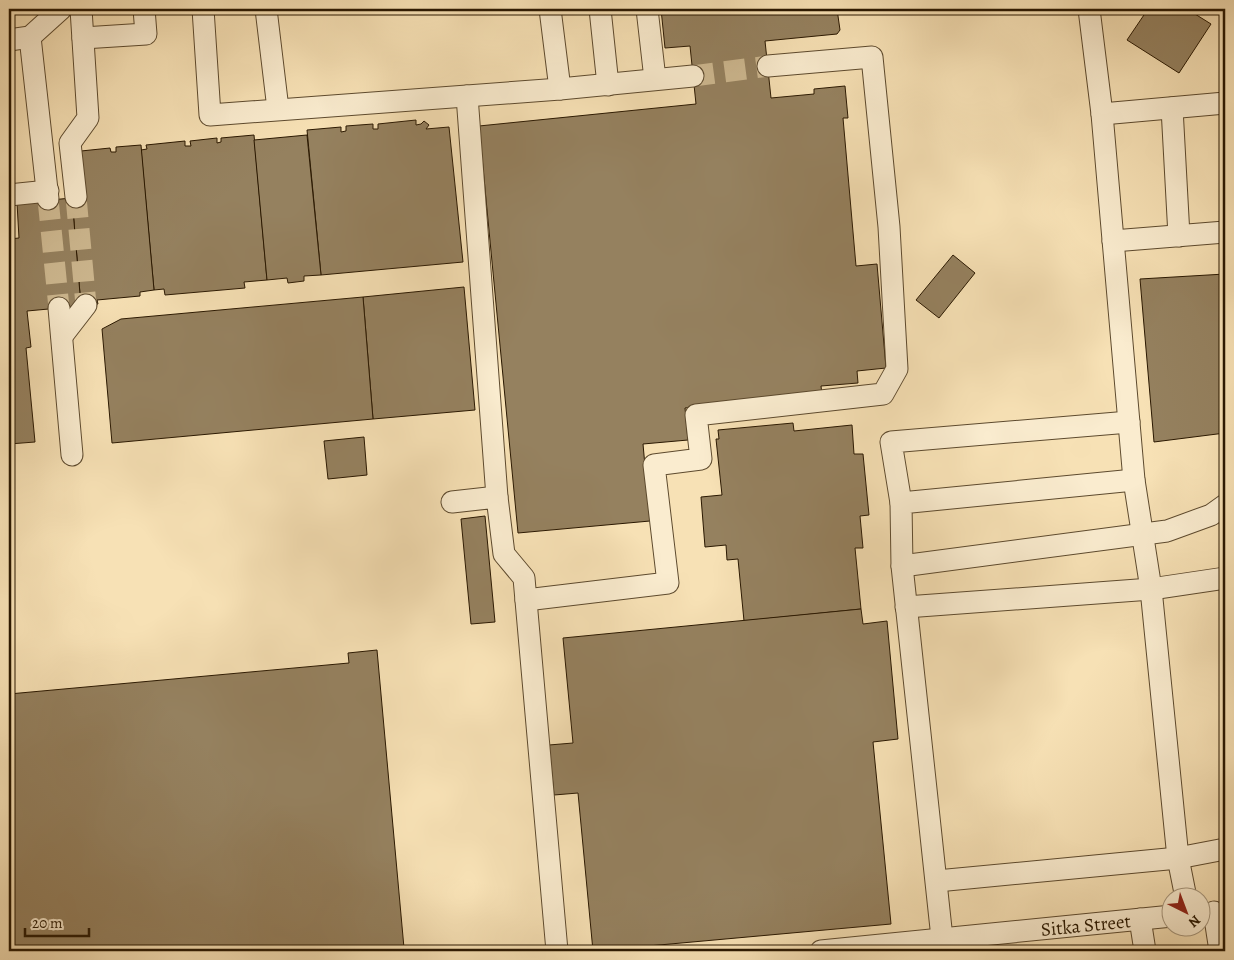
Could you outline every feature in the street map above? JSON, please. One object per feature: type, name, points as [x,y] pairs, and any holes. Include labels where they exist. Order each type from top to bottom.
[{"type":"street","points":[[9,40],[30,37],[61,9]]},
{"type":"street","points":[[76,197],[70,142],[88,118],[81,9]]},
{"type":"street","points":[[83,38],[146,34],[144,9]]},
{"type":"street","points":[[203,9],[210,114],[560,90],[693,76]]},
{"type":"street","points":[[266,9],[278,109]]},
{"type":"street","points":[[550,9],[560,90]]},
{"type":"street","points":[[600,9],[608,85]]},
{"type":"street","points":[[647,9],[655,80]]},
{"type":"street","points":[[1089,9],[1102,114],[1134,480],[1151,589],[1178,858],[1184,888]]},
{"type":"street","points":[[9,195],[48,195],[30,37]]},
{"type":"street","points":[[526,600],[668,583],[654,465],[701,459],[696,415],[883,394],[896,369],[888,227],[872,57],[768,66]]},
{"type":"street","points":[[467,96],[497,497],[504,554],[524,578],[557,951]]},
{"type":"street","points":[[1102,114],[1225,103]]},
{"type":"street","points":[[1172,108],[1179,236]]},
{"type":"street","points":[[1113,241],[1225,232]]},
{"type":"street","points":[[62,336],[86,305]]},
{"type":"street","points":[[60,308],[72,455]]},
{"type":"street","points":[[942,938],[902,566],[901,503],[891,442],[1129,422]]},
{"type":"street","points":[[901,503],[1134,480]]},
{"type":"street","points":[[452,502],[497,497]]},
{"type":"street","points":[[902,566],[1167,531],[1211,515],[1225,505]]},
{"type":"street","points":[[906,607],[1151,589],[1225,578]]},
{"type":"street","points":[[937,881],[1178,858],[1225,849]]},
{"type":"street","points":[[1214,912],[1220,951]]},
{"type":"street","name":"Sitka Street","points":[[823,951],[1162,917]]},
{"type":"street","points":[[1140,919],[1145,951]]},
{"type":"building","points":[[661,9],[837,9],[840,30],[837,34],[765,41],[771,98],[814,94],[814,89],[845,86],[848,118],[843,118],[856,266],[877,264],[886,368],[857,371],[858,383],[821,386],[822,395],[685,408],[688,440],[643,444],[650,521],[518,533],[479,126],[696,104],[690,46],[665,48]]},
{"type":"building","points":[[1148,9],[1187,9],[1211,24],[1179,73],[1127,40]]},
{"type":"building","points":[[416,120],[416,125],[424,121],[429,125],[426,129],[449,127],[463,262],[321,275],[307,130],[341,127],[341,132],[346,131],[346,126],[373,124],[373,129],[378,129],[378,124]]},
{"type":"building","points":[[254,135],[267,280],[244,282],[245,288],[165,295],[164,289],[154,290],[141,150],[147,149],[146,145],[185,141],[185,146],[191,146],[190,141],[217,138],[217,143],[221,142],[221,138]]},
{"type":"building","points":[[307,135],[321,275],[304,276],[304,281],[288,283],[287,278],[267,280],[254,140]]},
{"type":"building","points":[[141,145],[154,290],[140,292],[140,296],[97,300],[98,304],[81,306],[72,198],[81,151],[110,148],[111,152],[116,152],[116,147]]},
{"type":"building","points":[[72,198],[81,306],[27,311],[31,347],[26,348],[35,442],[9,444],[9,239],[19,238],[17,203]]},
{"type":"building","points":[[953,255],[975,273],[939,318],[916,300]]},
{"type":"building","points":[[1225,274],[1225,433],[1154,442],[1140,279]]},
{"type":"building","points":[[464,287],[475,410],[373,419],[363,297]]},
{"type":"building","points":[[363,297],[373,419],[112,443],[102,329],[121,319]]},
{"type":"building","points":[[793,423],[794,431],[852,425],[854,454],[863,454],[869,515],[860,516],[863,548],[855,548],[861,609],[744,621],[738,559],[727,560],[726,545],[705,547],[701,497],[722,495],[716,439],[719,439],[718,430]]},
{"type":"building","points":[[364,437],[367,475],[328,479],[324,441]]},
{"type":"building","points":[[485,516],[495,622],[471,624],[461,519]]},
{"type":"building","points":[[861,609],[863,624],[887,621],[898,739],[873,742],[891,924],[593,951],[578,793],[554,795],[549,745],[573,743],[563,638]]},
{"type":"building","points":[[377,650],[404,948],[391,949],[391,951],[9,951],[9,694],[349,663],[348,653]]},
{"type":"tunnel","points":[[693,76],[768,66]]},
{"type":"tunnel","points":[[76,197],[86,305]]},
{"type":"tunnel","points":[[48,199],[59,308]]}]
